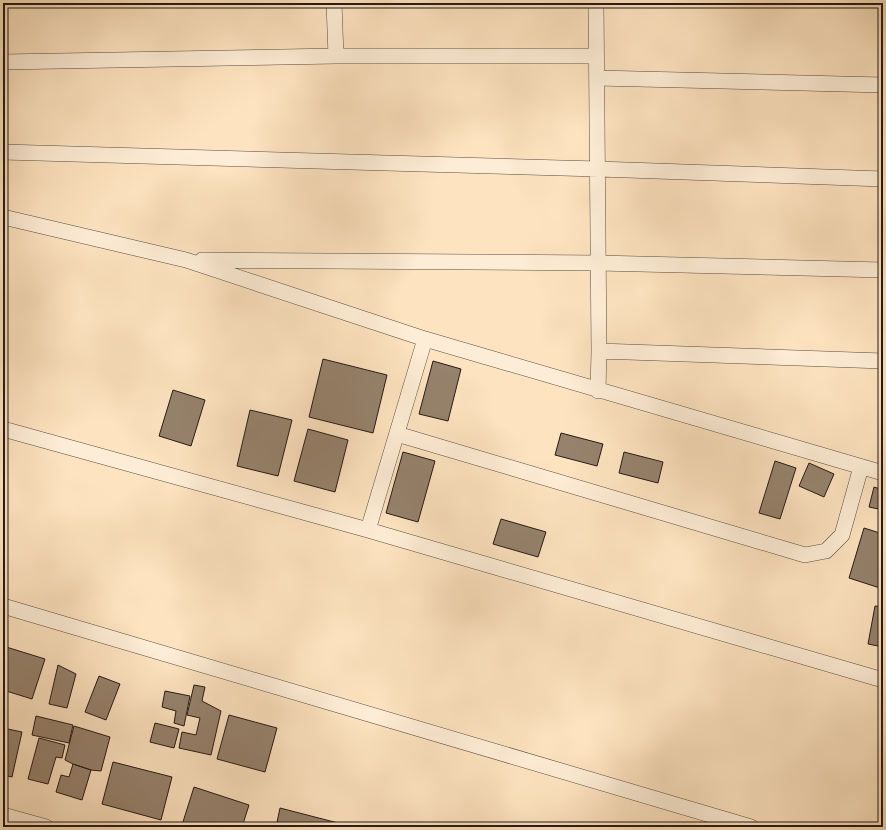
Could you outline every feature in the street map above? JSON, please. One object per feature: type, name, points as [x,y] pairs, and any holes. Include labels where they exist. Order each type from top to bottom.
[{"type":"street","points":[[334,3],[336,56]]},
{"type":"street","points":[[596,3],[599,351],[598,391]]},
{"type":"street","points":[[3,62],[336,56],[596,56]]},
{"type":"street","points":[[597,78],[883,85]]},
{"type":"street","points":[[3,152],[598,169],[883,179]]},
{"type":"street","points":[[3,217],[186,260],[425,339],[883,474]]},
{"type":"street","points":[[186,260],[598,263],[883,270]]},
{"type":"street","points":[[368,530],[425,339]]},
{"type":"street","points":[[599,351],[883,361]]},
{"type":"street","points":[[3,429],[368,530],[883,680]]},
{"type":"street","points":[[397,434],[805,555],[826,551],[842,535],[861,467]]},
{"type":"street","points":[[3,606],[751,827]]},
{"type":"street","points":[[3,815],[46,827]]},
{"type":"building","points":[[323,359],[387,375],[373,433],[309,417]]},
{"type":"building","points":[[433,361],[461,369],[448,421],[419,414]]},
{"type":"building","points":[[173,390],[205,400],[191,446],[159,436]]},
{"type":"building","points":[[250,410],[292,420],[278,476],[237,466]]},
{"type":"building","points":[[308,429],[348,440],[335,492],[294,481]]},
{"type":"building","points":[[561,433],[603,444],[597,466],[555,455]]},
{"type":"building","points":[[403,452],[435,461],[418,522],[386,513]]},
{"type":"building","points":[[624,452],[663,462],[658,483],[619,473]]},
{"type":"building","points":[[775,461],[796,468],[780,519],[759,513]]},
{"type":"building","points":[[809,463],[834,474],[824,497],[799,486]]},
{"type":"building","points":[[874,487],[883,490],[883,510],[869,507]]},
{"type":"building","points":[[501,519],[546,532],[538,557],[493,544]]},
{"type":"building","points":[[864,528],[883,534],[883,589],[849,578]]},
{"type":"building","points":[[875,606],[883,607],[883,647],[868,644]]},
{"type":"building","points":[[3,646],[45,659],[32,699],[3,690]]},
{"type":"building","points":[[58,665],[76,674],[67,708],[49,704]]},
{"type":"building","points":[[99,676],[120,684],[106,720],[85,712]]},
{"type":"building","points":[[194,685],[205,687],[202,701],[221,711],[211,755],[179,748],[182,732],[196,735],[200,718],[187,715]]},
{"type":"building","points":[[165,691],[190,696],[184,726],[174,723],[176,711],[162,707]]},
{"type":"building","points":[[229,715],[277,728],[265,772],[217,759]]},
{"type":"building","points":[[36,716],[73,725],[69,743],[32,735]]},
{"type":"building","points":[[155,723],[179,729],[174,748],[150,742]]},
{"type":"building","points":[[74,726],[110,737],[101,771],[91,770],[65,760]]},
{"type":"building","points":[[3,728],[22,732],[12,777],[3,775]]},
{"type":"building","points":[[39,738],[65,745],[62,758],[56,757],[48,784],[28,779]]},
{"type":"building","points":[[113,762],[172,777],[161,820],[102,804]]},
{"type":"building","points":[[73,764],[91,770],[82,800],[56,792],[61,775],[69,777]]},
{"type":"building","points":[[194,787],[249,805],[242,827],[189,827],[182,825]]},
{"type":"building","points":[[280,808],[338,823],[336,827],[276,827]]}]
